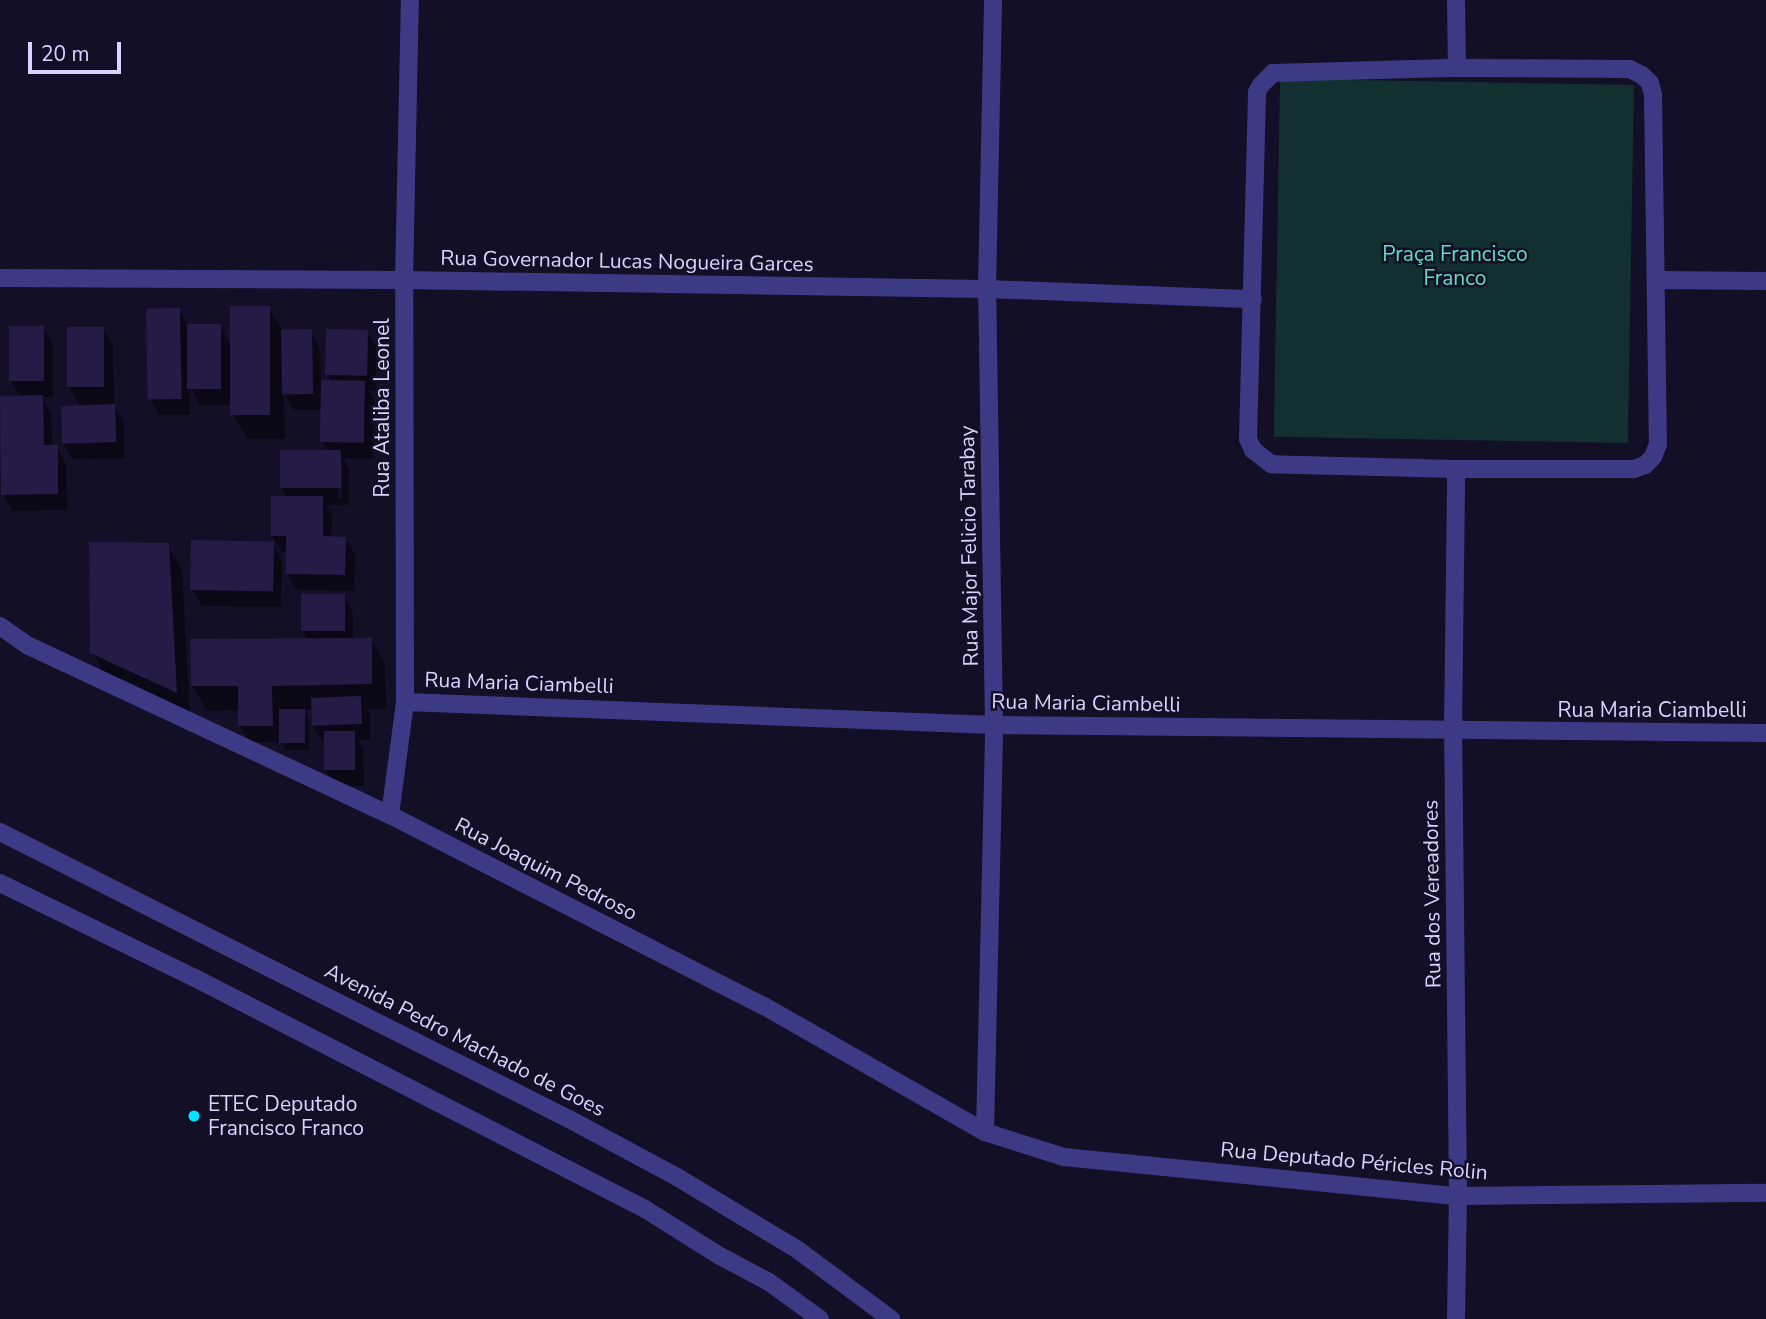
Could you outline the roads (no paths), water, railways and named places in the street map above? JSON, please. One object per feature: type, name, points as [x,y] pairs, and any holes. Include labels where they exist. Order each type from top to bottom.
[{"type":"street","name":"Rua Ataliba Leonel","points":[[390,815],[405,702],[404,280],[410,0]]},
{"type":"street","name":"Rua Major Felicio Tarabay","points":[[985,1132],[994,725],[987,289],[993,0]]},
{"type":"street","points":[[1456,0],[1457,68]]},
{"type":"street","points":[[1457,68],[1630,69],[1642,75],[1653,94],[1657,280],[1658,444],[1653,457],[1645,465],[1634,470],[1271,464],[1261,459],[1248,439],[1254,299],[1257,92],[1266,78],[1273,73],[1457,68]]},
{"type":"street","name":"Rua Governador Lucas Nogueira Garces","points":[[0,278],[404,280],[987,289],[1254,299]]},
{"type":"street","points":[[1657,280],[1766,281]]},
{"type":"street","name":"Rua dos Vereadores","points":[[1456,469],[1453,732],[1458,1196],[1456,1319]]},
{"type":"street","name":"Rua Joaquim Pedroso","points":[[1,628],[29,646],[390,815],[764,1006],[985,1132],[1064,1157]]},
{"type":"street","name":"Rua Maria Ciambelli","points":[[405,702],[994,725],[1453,732],[1766,733]]},
{"type":"street","name":"Avenida Pedro Machado de Goes","points":[[0,832],[202,932],[677,1177],[798,1250],[891,1319]]},
{"type":"street","points":[[0,883],[193,977],[645,1209],[720,1256],[769,1282],[820,1319]]},
{"type":"street","name":"Rua Deputado Péricles Rolin","points":[[1064,1157],[1458,1196],[1766,1193]]},
{"type":"place","name":"ETEC Deputado Francisco Franco","points":[[194,1116]]},
{"type":"park label","name":"Praça Francisco Franco","points":[[1455,266]]}]
